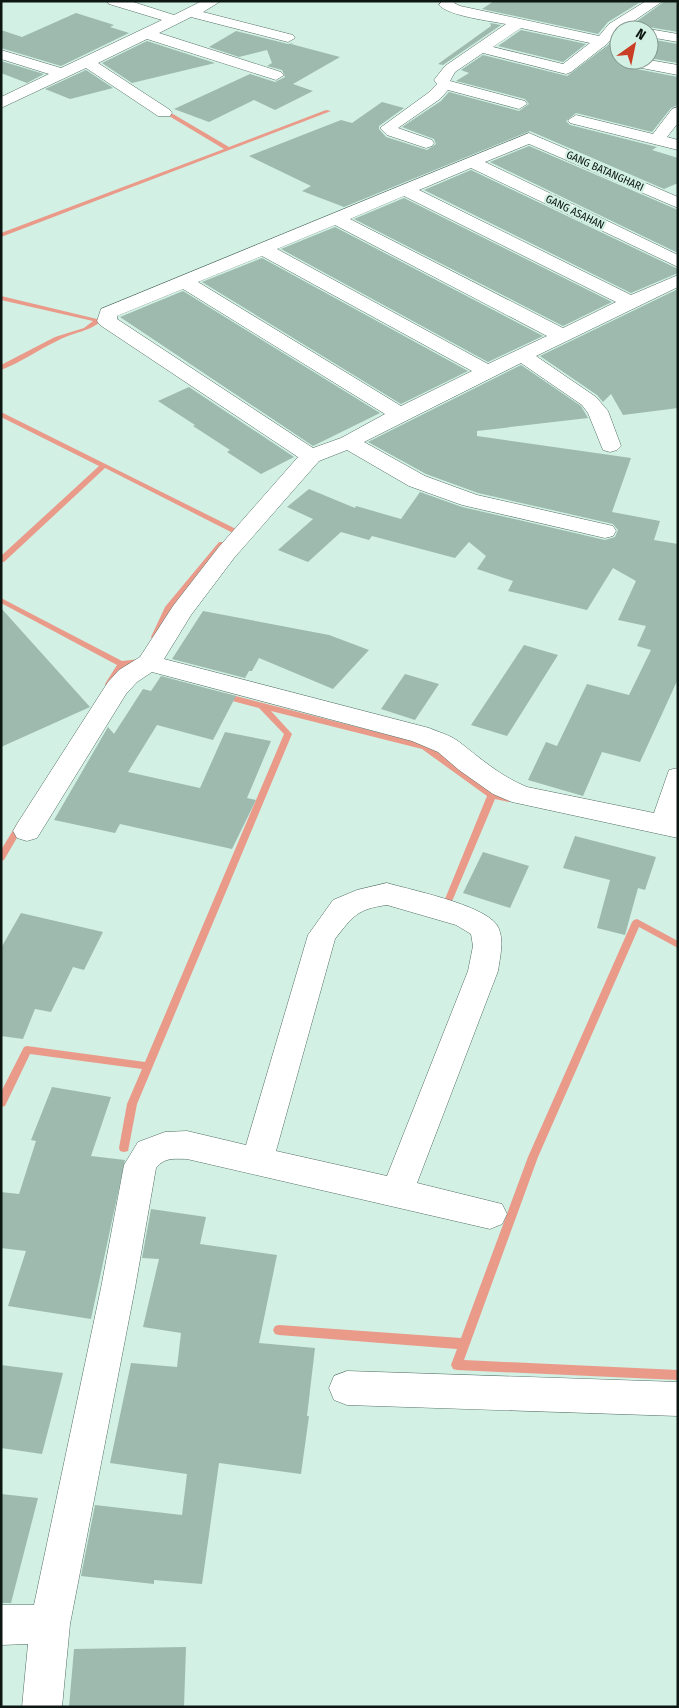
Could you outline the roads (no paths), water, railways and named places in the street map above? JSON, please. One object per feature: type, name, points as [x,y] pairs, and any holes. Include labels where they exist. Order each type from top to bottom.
[{"type":"street","points":[[114,1],[176,20]]},
{"type":"street","points":[[1,104],[214,1]]},
{"type":"street","points":[[449,1],[446,5],[518,23],[609,54]]},
{"type":"street","points":[[625,20],[656,1]]},
{"type":"street","points":[[191,13],[288,38]]},
{"type":"street","points":[[518,23],[480,48],[443,76],[442,80],[445,84],[519,104]]},
{"type":"street","points":[[148,34],[276,75]]},
{"type":"street","points":[[659,35],[678,38]]},
{"type":"street","points":[[480,48],[566,69],[588,53],[609,55]]},
{"type":"street","points":[[1,54],[64,74]]},
{"type":"street","points":[[88,63],[164,113]]},
{"type":"street","points":[[659,66],[678,70]]},
{"type":"street","points":[[426,143],[392,132],[388,128],[434,96],[445,84]]},
{"type":"street","points":[[660,140],[659,137],[678,112]]},
{"type":"street","points":[[576,120],[678,145]]},
{"type":"street","name":"GANG BATANGHARI","points":[[475,162],[532,138],[678,204]]},
{"type":"street","name":"GANG ASAHAN","points":[[451,152],[678,262]]},
{"type":"street","points":[[311,456],[107,321],[108,312],[475,162]]},
{"type":"street","points":[[407,190],[630,302]]},
{"type":"street","points":[[335,218],[561,335]]},
{"type":"street","points":[[262,249],[488,372]]},
{"type":"street","points":[[183,281],[400,414]]},
{"type":"street","points":[[27,831],[117,688],[128,676],[149,663],[181,611],[226,553],[311,456],[348,442],[400,414],[561,335],[630,302],[676,283]]},
{"type":"street","points":[[522,355],[589,401],[598,410],[610,446]]},
{"type":"street","points":[[348,442],[417,481],[470,500],[605,531]]},
{"type":"street","points":[[149,663],[420,734],[447,746],[468,764],[502,787],[521,795],[671,826],[678,777]]},
{"type":"street","points":[[257,1161],[322,935],[343,908],[367,897],[387,894],[466,918],[485,929],[487,946],[483,971],[397,1193]]},
{"type":"street","points":[[42,1707],[50,1624],[116,1298],[140,1165],[147,1151],[161,1145],[187,1145],[490,1214]]},
{"type":"street","points":[[347,1388],[678,1399]]},
{"type":"street","points":[[1,1624],[50,1624]]},
{"type":"waterway","points":[[1,235],[328,111]]},
{"type":"waterway","points":[[171,115],[227,148]]},
{"type":"waterway","points":[[1,298],[98,321]]},
{"type":"waterway","points":[[98,321],[102,318]]},
{"type":"waterway","points":[[1,368],[57,338],[86,329],[98,321]]},
{"type":"waterway","points":[[1,414],[104,465]]},
{"type":"waterway","points":[[1,560],[104,465]]},
{"type":"waterway","points":[[104,465],[234,530]]},
{"type":"waterway","points":[[155,637],[168,609],[222,544]]},
{"type":"waterway","points":[[1,600],[121,664]]},
{"type":"waterway","points":[[121,664],[140,662]]},
{"type":"waterway","points":[[109,684],[121,664]]},
{"type":"waterway","points":[[224,696],[425,747],[492,795]]},
{"type":"waterway","points":[[124,1148],[132,1104],[288,734],[263,707]]},
{"type":"waterway","points":[[449,899],[492,795]]},
{"type":"waterway","points":[[492,795],[509,799]]},
{"type":"waterway","points":[[1,858],[21,824]]},
{"type":"waterway","points":[[465,1344],[533,1157],[637,922],[678,945]]},
{"type":"waterway","points":[[1,1103],[27,1050],[147,1066]]},
{"type":"waterway","points":[[279,1330],[465,1344]]},
{"type":"waterway","points":[[465,1344],[457,1365],[678,1375]]}]
